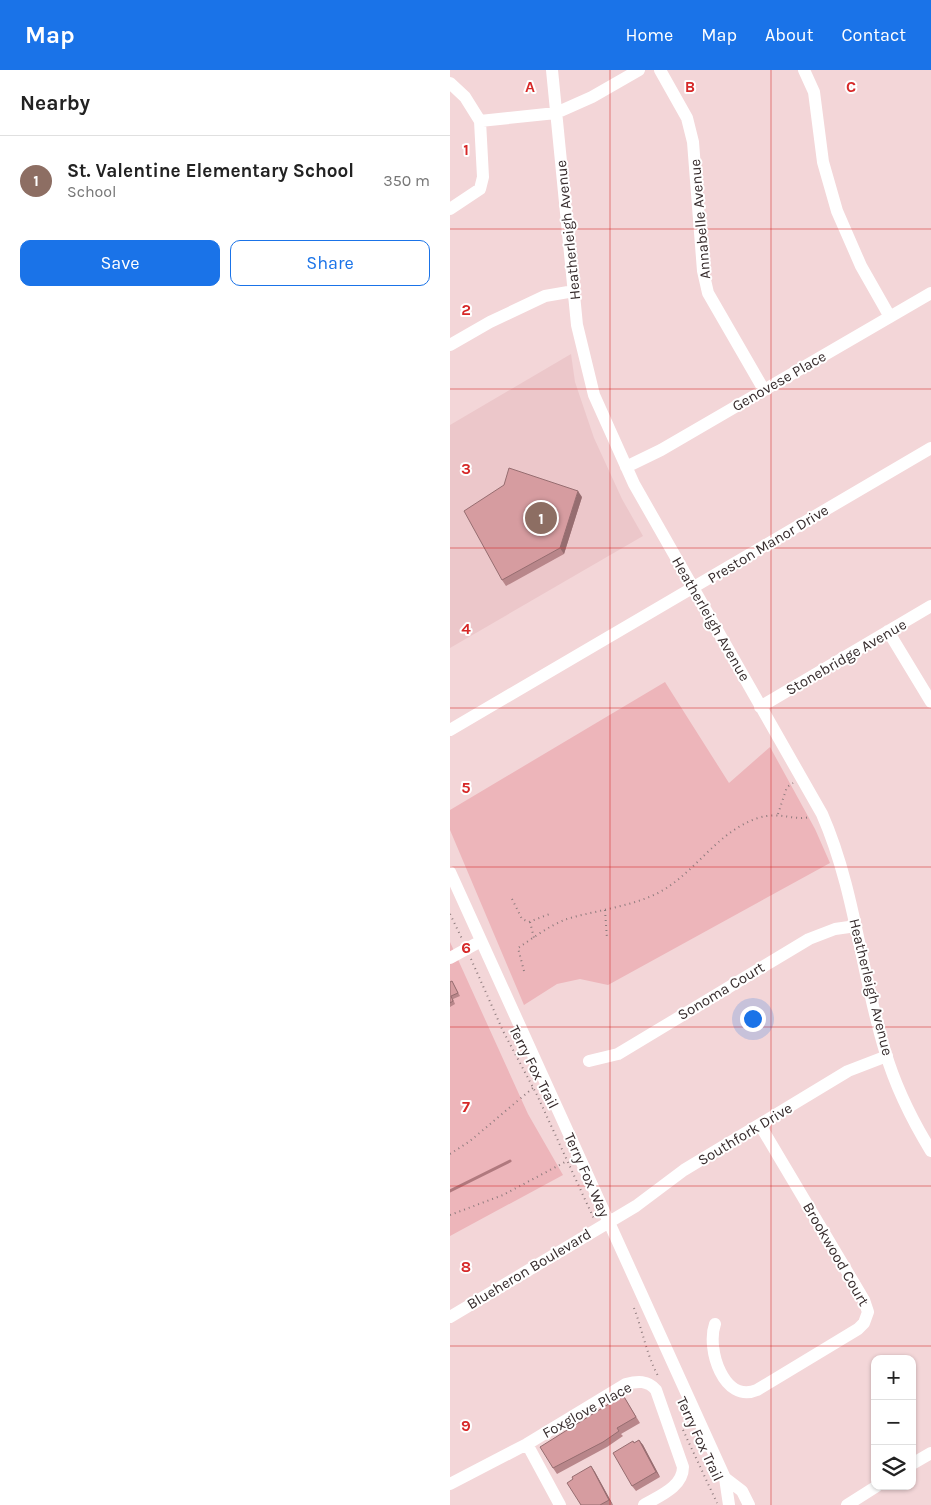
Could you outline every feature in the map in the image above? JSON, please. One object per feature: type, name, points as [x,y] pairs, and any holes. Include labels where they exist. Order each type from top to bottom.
[{"type":"street","name":"Heatherleigh Avenue","points":[[552,70],[577,325],[594,395],[626,467],[822,814],[841,865],[887,1056],[902,1096],[931,1151]]},
{"type":"street","points":[[480,121],[556,112],[592,98],[639,70]]},
{"type":"street","name":"Annabelle Avenue","points":[[660,70],[687,118],[693,142],[702,271],[708,293],[764,390]]},
{"type":"street","points":[[804,70],[814,92],[824,162],[837,212],[861,266],[890,317]]},
{"type":"street","points":[[450,83],[465,97],[480,121],[483,177],[480,189],[450,209]]},
{"type":"street","points":[[450,345],[490,322],[545,296],[574,291]]},
{"type":"street","name":"Genovese Place","points":[[626,467],[661,450],[931,293]]},
{"type":"street","name":"Preston Manor Drive","points":[[450,730],[631,622],[693,588],[931,448]]},
{"type":"street","name":"Stonebridge Avenue","points":[[760,707],[931,606]]},
{"type":"street","points":[[888,632],[931,702]]},
{"type":"street","name":"Terry Fox Way","points":[[450,872],[725,1478],[729,1505]]},
{"type":"street","name":"Sonoma Court","points":[[589,1061],[618,1054],[809,939],[835,929],[856,926]]},
{"type":"street","points":[[450,958],[481,942]]},
{"type":"street","name":"Southfork Drive","points":[[609,1222],[636,1206],[684,1170],[848,1071],[887,1056]]},
{"type":"street","name":"Brookwood Court","points":[[715,1324],[714,1352],[727,1383],[734,1390],[748,1393],[757,1390],[858,1329],[864,1323],[868,1312],[864,1300],[760,1125]]},
{"type":"street","name":"Blueheron Boulevard","points":[[450,1317],[609,1222]]},
{"type":"street","name":"Foxglove Place","points":[[450,1484],[527,1444],[626,1384],[634,1382],[649,1384],[656,1390],[680,1455],[683,1472],[671,1489],[644,1505]]},
{"type":"street","name":"Foxglove Place","points":[[527,1444],[560,1505]]},
{"type":"street","points":[[916,1462],[931,1453]]},
{"type":"street","name":"Terry Fox Way","points":[[725,1478],[742,1491],[749,1505]]},
{"type":"street","points":[[847,1505],[871,1490]]},
{"type":"path","points":[[778,814],[787,787],[801,778]]},
{"type":"path","points":[[524,971],[518,948],[565,920],[605,910],[658,893],[693,868],[735,828],[758,818],[778,814],[803,818],[822,814]]},
{"type":"path","points":[[512,899],[522,919],[530,922],[552,913]]},
{"type":"path","points":[[605,910],[607,938]]},
{"type":"path","points":[[450,914],[461,938]]},
{"type":"path","points":[[530,922],[534,938]]},
{"type":"path","name":"Terry Fox Trail","points":[[470,957],[507,1040],[533,1087],[591,1214]]},
{"type":"path","points":[[450,1154],[470,1141],[533,1087],[545,1081]]},
{"type":"path","points":[[450,1215],[503,1195],[567,1161]]},
{"type":"path","name":"Terry Fox Trail","points":[[634,1307],[644,1334],[648,1358],[662,1384]]},
{"type":"path","name":"Terry Fox Trail","points":[[682,1427],[718,1505]]},
{"type":"shaded area","points":[[571,354],[575,382],[594,438],[622,499],[643,536],[450,648],[450,425]]},
{"type":"shaded area","points":[[665,682],[729,783],[770,747],[815,829],[830,863],[608,985],[580,979],[557,984],[524,1005],[450,830],[450,810]]},
{"type":"shaded area","points":[[450,942],[528,1114],[563,1175],[450,1236]]},
{"type":"building","points":[[509,468],[578,491],[560,548],[502,580],[464,511],[504,485]]},
{"type":"building","points":[[452,981],[458,993],[451,996],[453,1001],[450,1003],[450,982]]},
{"type":"building","points":[[623,1395],[636,1417],[617,1428],[619,1431],[603,1442],[553,1468],[540,1447]]},
{"type":"building","points":[[639,1440],[656,1472],[632,1486],[613,1453],[633,1441],[634,1443]]},
{"type":"building","points":[[591,1466],[609,1500],[600,1505],[581,1505],[567,1483],[573,1479],[572,1477]]},
{"type":"waterway","points":[[450,1191],[510,1161]]},
{"type":"place","name":"St. Valentine Elementary School","points":[[541,518]]}]
